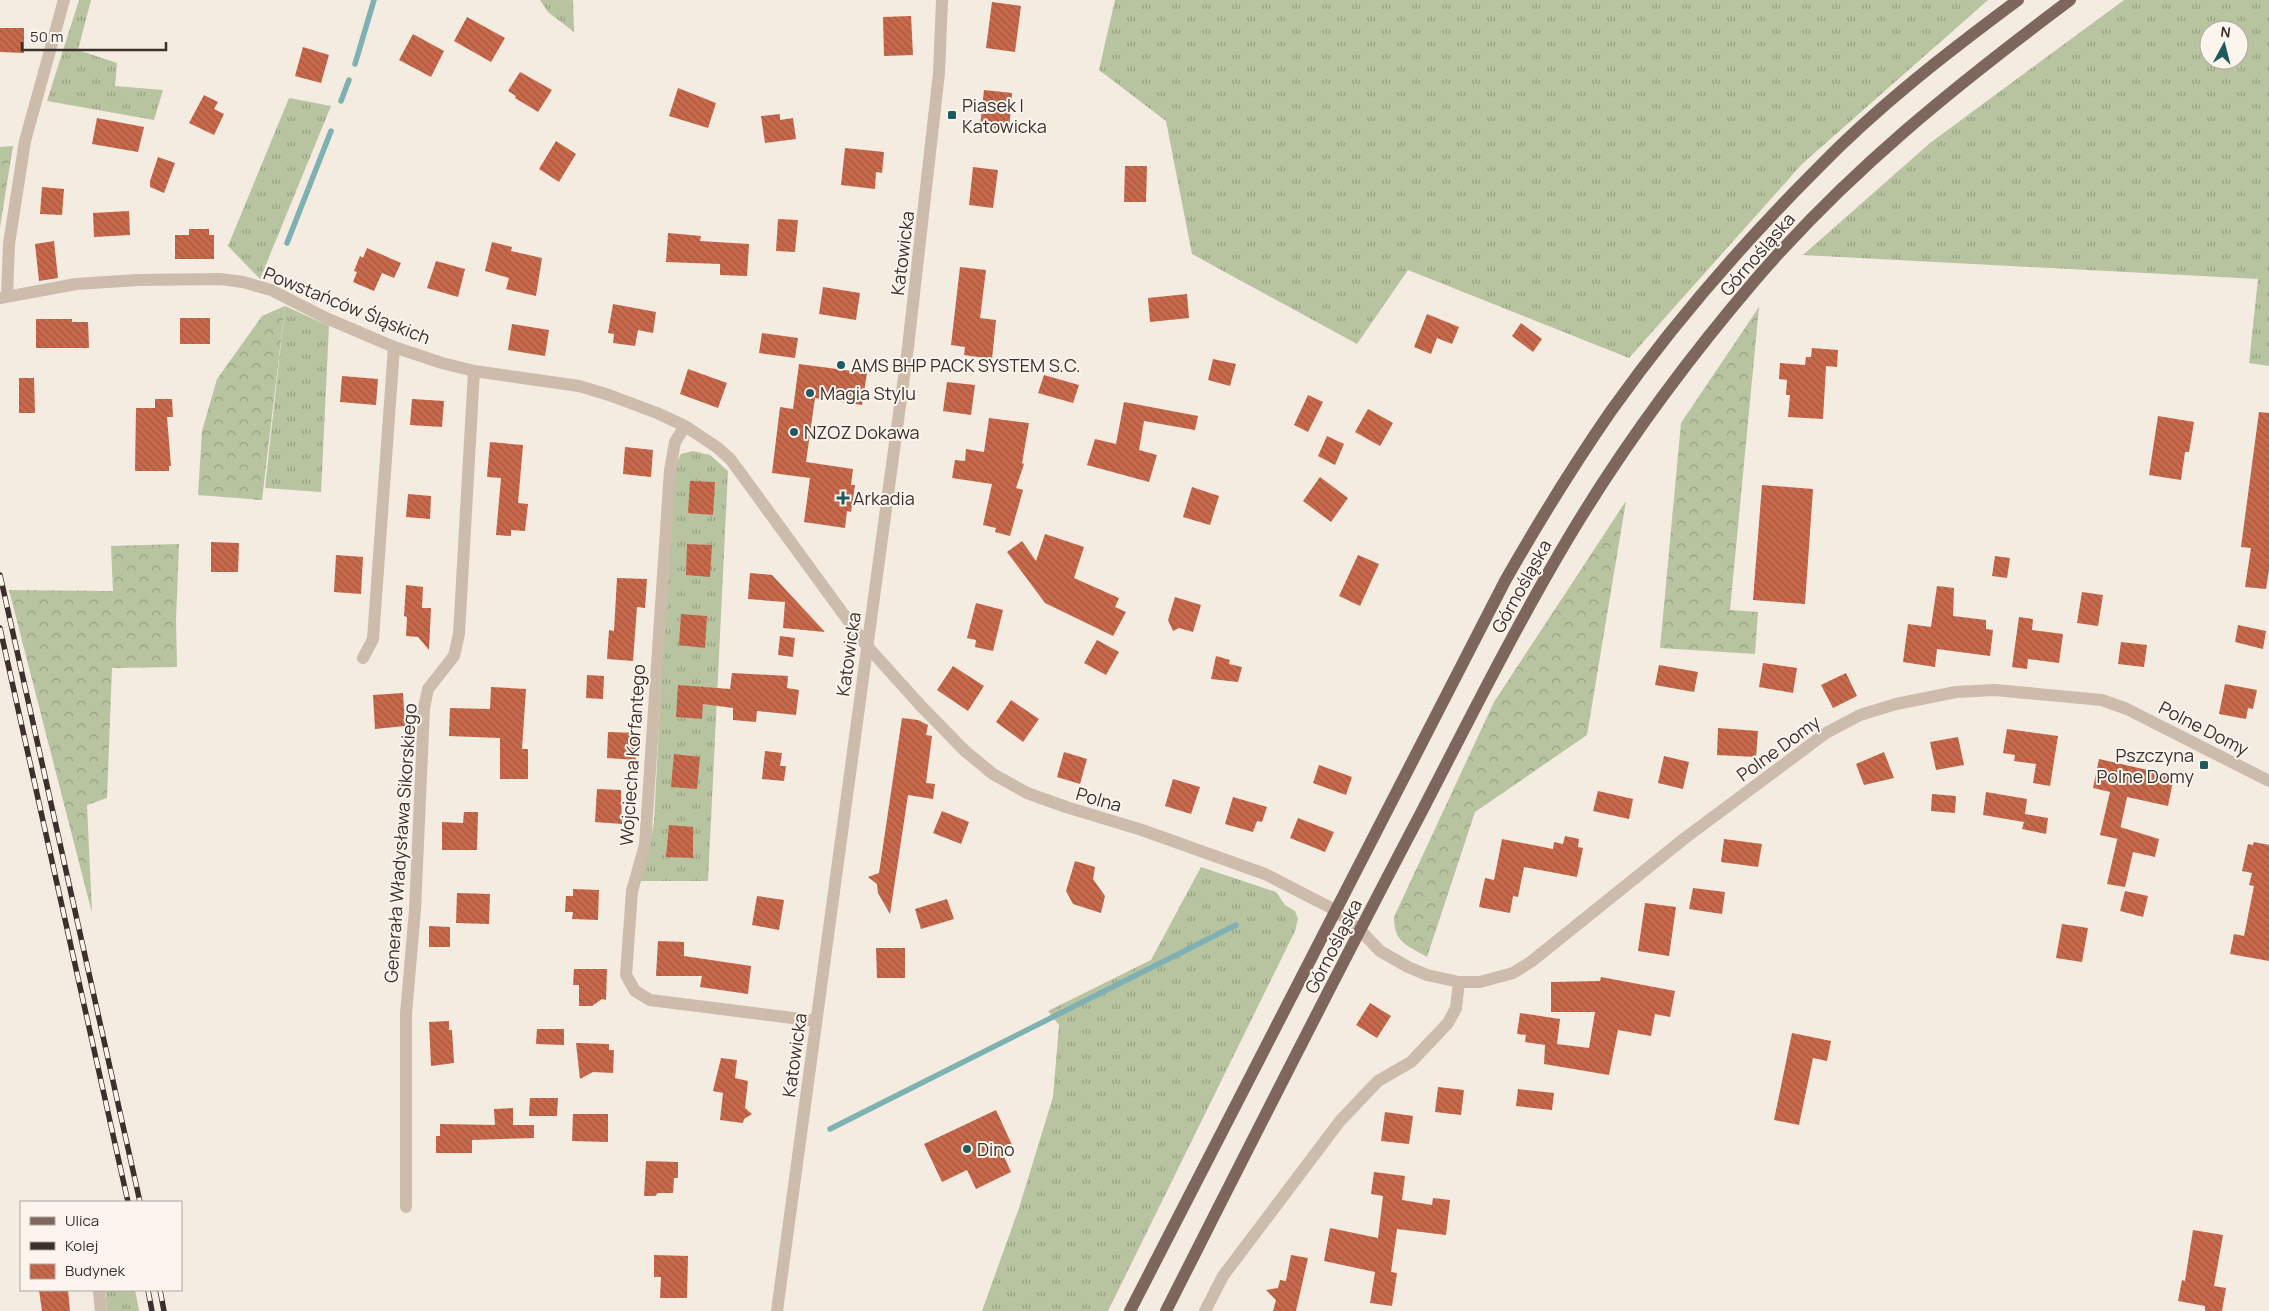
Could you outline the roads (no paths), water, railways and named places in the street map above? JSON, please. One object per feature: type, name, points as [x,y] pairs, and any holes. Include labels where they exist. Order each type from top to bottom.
[{"type":"main road","name":"Górnośląska","points":[[1130,1311],[1509,573],[1551,502],[1611,411],[1650,359],[1728,263],[1817,168],[1908,86],[2018,0]]},
{"type":"main road","name":"Górnośląska","points":[[1166,1311],[1360,930],[1522,619],[1568,539],[1656,405],[1756,280],[1841,189],[1890,142],[1937,102],[2070,0]]},
{"type":"street","points":[[3,297],[25,141],[64,0]]},
{"type":"street","name":"Katowicka","points":[[777,1311],[908,347],[939,73],[942,0]]},
{"type":"street","name":"Powstańców Śląskich","points":[[3,297],[76,284],[138,280],[220,280],[243,282],[271,290],[326,318],[394,347],[474,371],[579,386],[649,410],[685,426],[718,448],[731,460],[866,645]]},
{"type":"street","points":[[363,658],[373,639],[394,347]]},
{"type":"street","name":"Generała Władysława Sikorskiego","points":[[406,1208],[406,1014],[414,910],[424,708],[428,689],[454,656],[459,634],[474,371]]},
{"type":"street","name":"Wojciecha Korfantego","points":[[685,426],[675,442],[670,470],[645,845],[632,891],[626,975],[635,991],[650,1000],[816,1021]]},
{"type":"street","name":"Polna","points":[[866,645],[965,751],[993,774],[1027,793],[1142,830],[1257,871],[1335,910],[1360,930]]},
{"type":"street","name":"Polne Domy","points":[[1360,930],[1380,950],[1408,968],[1435,978],[1459,982],[1480,982],[1512,973],[1532,961],[1685,838],[1826,733],[1860,715],[1896,704],[1956,692],[1995,690],[2102,700],[2127,709],[2269,781]]},
{"type":"street","points":[[1205,1311],[1223,1276],[1340,1121],[1378,1081],[1411,1062],[1448,1023],[1456,1008],[1459,982]]},
{"type":"street","points":[[99,1292],[101,1311]]},
{"type":"waterway","points":[[355,64],[374,0]]},
{"type":"waterway","points":[[341,101],[349,80]]},
{"type":"waterway","points":[[287,243],[331,131]]},
{"type":"waterway","points":[[830,1129],[1236,925]]},
{"type":"railway","points":[[0,575],[140,1201]]},
{"type":"railway","points":[[0,628],[128,1201]]},
{"type":"railway","points":[[148,1291],[152,1311]]},
{"type":"railway","points":[[160,1291],[164,1311]]},
{"type":"place","name":"Piasek I Katowicka","points":[[952,115]]},
{"type":"place","name":"AMS BHP PACK SYSTEM S.C.","points":[[841,365]]},
{"type":"place","name":"Magia Stylu","points":[[810,393]]},
{"type":"place","name":"NZOZ Dokawa","points":[[794,432]]},
{"type":"place","name":"Arkadia","points":[[843,498]]},
{"type":"place","name":"Pszczyna Polne Domy","points":[[2204,765]]},
{"type":"place","name":"Dino","points":[[967,1149]]}]
